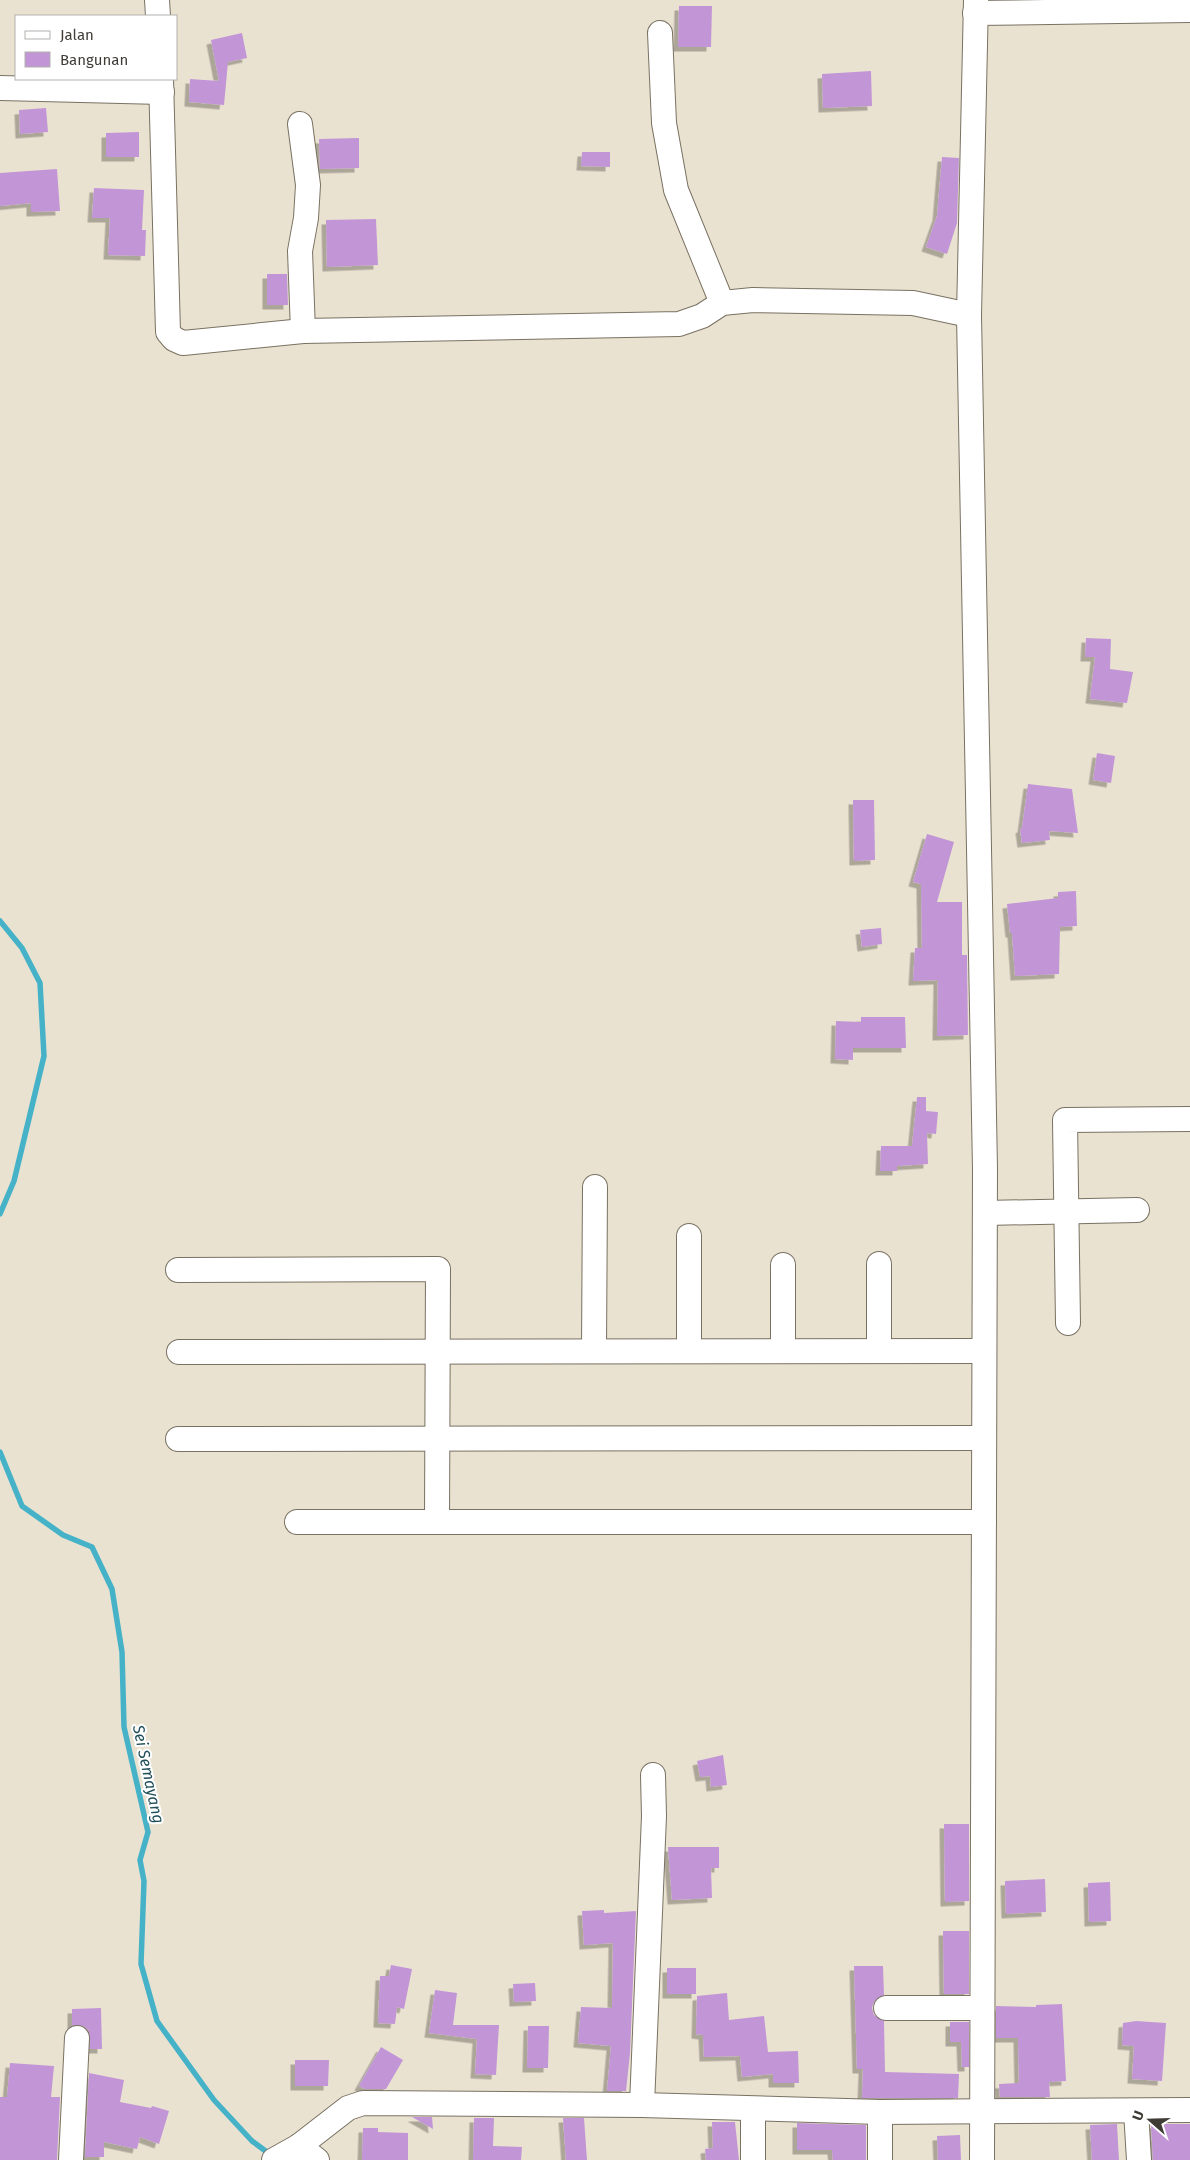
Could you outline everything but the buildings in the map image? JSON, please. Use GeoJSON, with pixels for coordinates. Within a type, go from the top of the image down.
{"type":"FeatureCollection","features":[{"type":"Feature","properties":{"kind":"street"},"geometry":{"type":"LineString","coordinates":[[157,0],[158,15]]}},
{"type":"Feature","properties":{"kind":"street"},"geometry":{"type":"LineString","coordinates":[[982,2160],[985,1213],[969,308],[976,7],[1190,10]]}},
{"type":"Feature","properties":{"kind":"street"},"geometry":{"type":"LineString","coordinates":[[660,33],[664,123],[676,190],[722,303]]}},
{"type":"Feature","properties":{"kind":"street"},"geometry":{"type":"LineString","coordinates":[[0,88],[162,85],[168,332],[174,339],[183,343],[303,331],[679,324],[702,316],[722,303],[752,300],[913,303],[969,308]]}},
{"type":"Feature","properties":{"kind":"street"},"geometry":{"type":"LineString","coordinates":[[300,124],[308,185],[306,218],[300,251],[303,331]]}},
{"type":"Feature","properties":{"kind":"street"},"geometry":{"type":"LineString","coordinates":[[1068,1323],[1065,1120],[1190,1120]]}},
{"type":"Feature","properties":{"kind":"street"},"geometry":{"type":"LineString","coordinates":[[594,1187],[594,1351]]}},
{"type":"Feature","properties":{"kind":"street"},"geometry":{"type":"LineString","coordinates":[[985,1213],[1137,1210]]}},
{"type":"Feature","properties":{"kind":"street"},"geometry":{"type":"LineString","coordinates":[[689,1236],[689,1351]]}},
{"type":"Feature","properties":{"kind":"street"},"geometry":{"type":"LineString","coordinates":[[879,1264],[879,1351]]}},
{"type":"Feature","properties":{"kind":"street"},"geometry":{"type":"LineString","coordinates":[[783,1265],[783,1351]]}},
{"type":"Feature","properties":{"kind":"street"},"geometry":{"type":"LineString","coordinates":[[178,1270],[438,1269],[437,1522]]}},
{"type":"Feature","properties":{"kind":"street"},"geometry":{"type":"LineString","coordinates":[[180,1352],[984,1351]]}},
{"type":"Feature","properties":{"kind":"street"},"geometry":{"type":"LineString","coordinates":[[178,1439],[984,1438]]}},
{"type":"Feature","properties":{"kind":"street"},"geometry":{"type":"LineString","coordinates":[[297,1522],[984,1522]]}},
{"type":"Feature","properties":{"kind":"street"},"geometry":{"type":"LineString","coordinates":[[642,2105],[654,1816],[653,1775]]}},
{"type":"Feature","properties":{"kind":"street"},"geometry":{"type":"LineString","coordinates":[[886,2008],[982,2008]]}},
{"type":"Feature","properties":{"kind":"street"},"geometry":{"type":"LineString","coordinates":[[72,2160],[77,2038]]}},
{"type":"Feature","properties":{"kind":"street"},"geometry":{"type":"LineString","coordinates":[[286,2153],[348,2108],[363,2103],[642,2105],[753,2110],[880,2112],[1190,2110]]}},
{"type":"Feature","properties":{"kind":"street"},"geometry":{"type":"LineString","coordinates":[[753,2110],[753,2160]]}},
{"type":"Feature","properties":{"kind":"street"},"geometry":{"type":"LineString","coordinates":[[1136,2111],[1139,2160]]}},
{"type":"Feature","properties":{"kind":"street"},"geometry":{"type":"LineString","coordinates":[[880,2112],[880,2160]]}},
{"type":"Feature","properties":{"kind":"street"},"geometry":{"type":"LineString","coordinates":[[286,2153],[318,2160]]}},
{"type":"Feature","properties":{"kind":"waterway","name":"Sei Semayang"},"geometry":{"type":"LineString","coordinates":[[0,921],[22,948],[40,983],[44,1056],[14,1181],[0,1214]]}},
{"type":"Feature","properties":{"kind":"waterway","name":"Sei Semayang"},"geometry":{"type":"LineString","coordinates":[[0,1452],[22,1506],[63,1535],[92,1547],[112,1589],[122,1652],[124,1727],[148,1832],[140,1860],[144,1881],[141,1964],[157,2021],[214,2100],[252,2141],[271,2155]]}}]}
